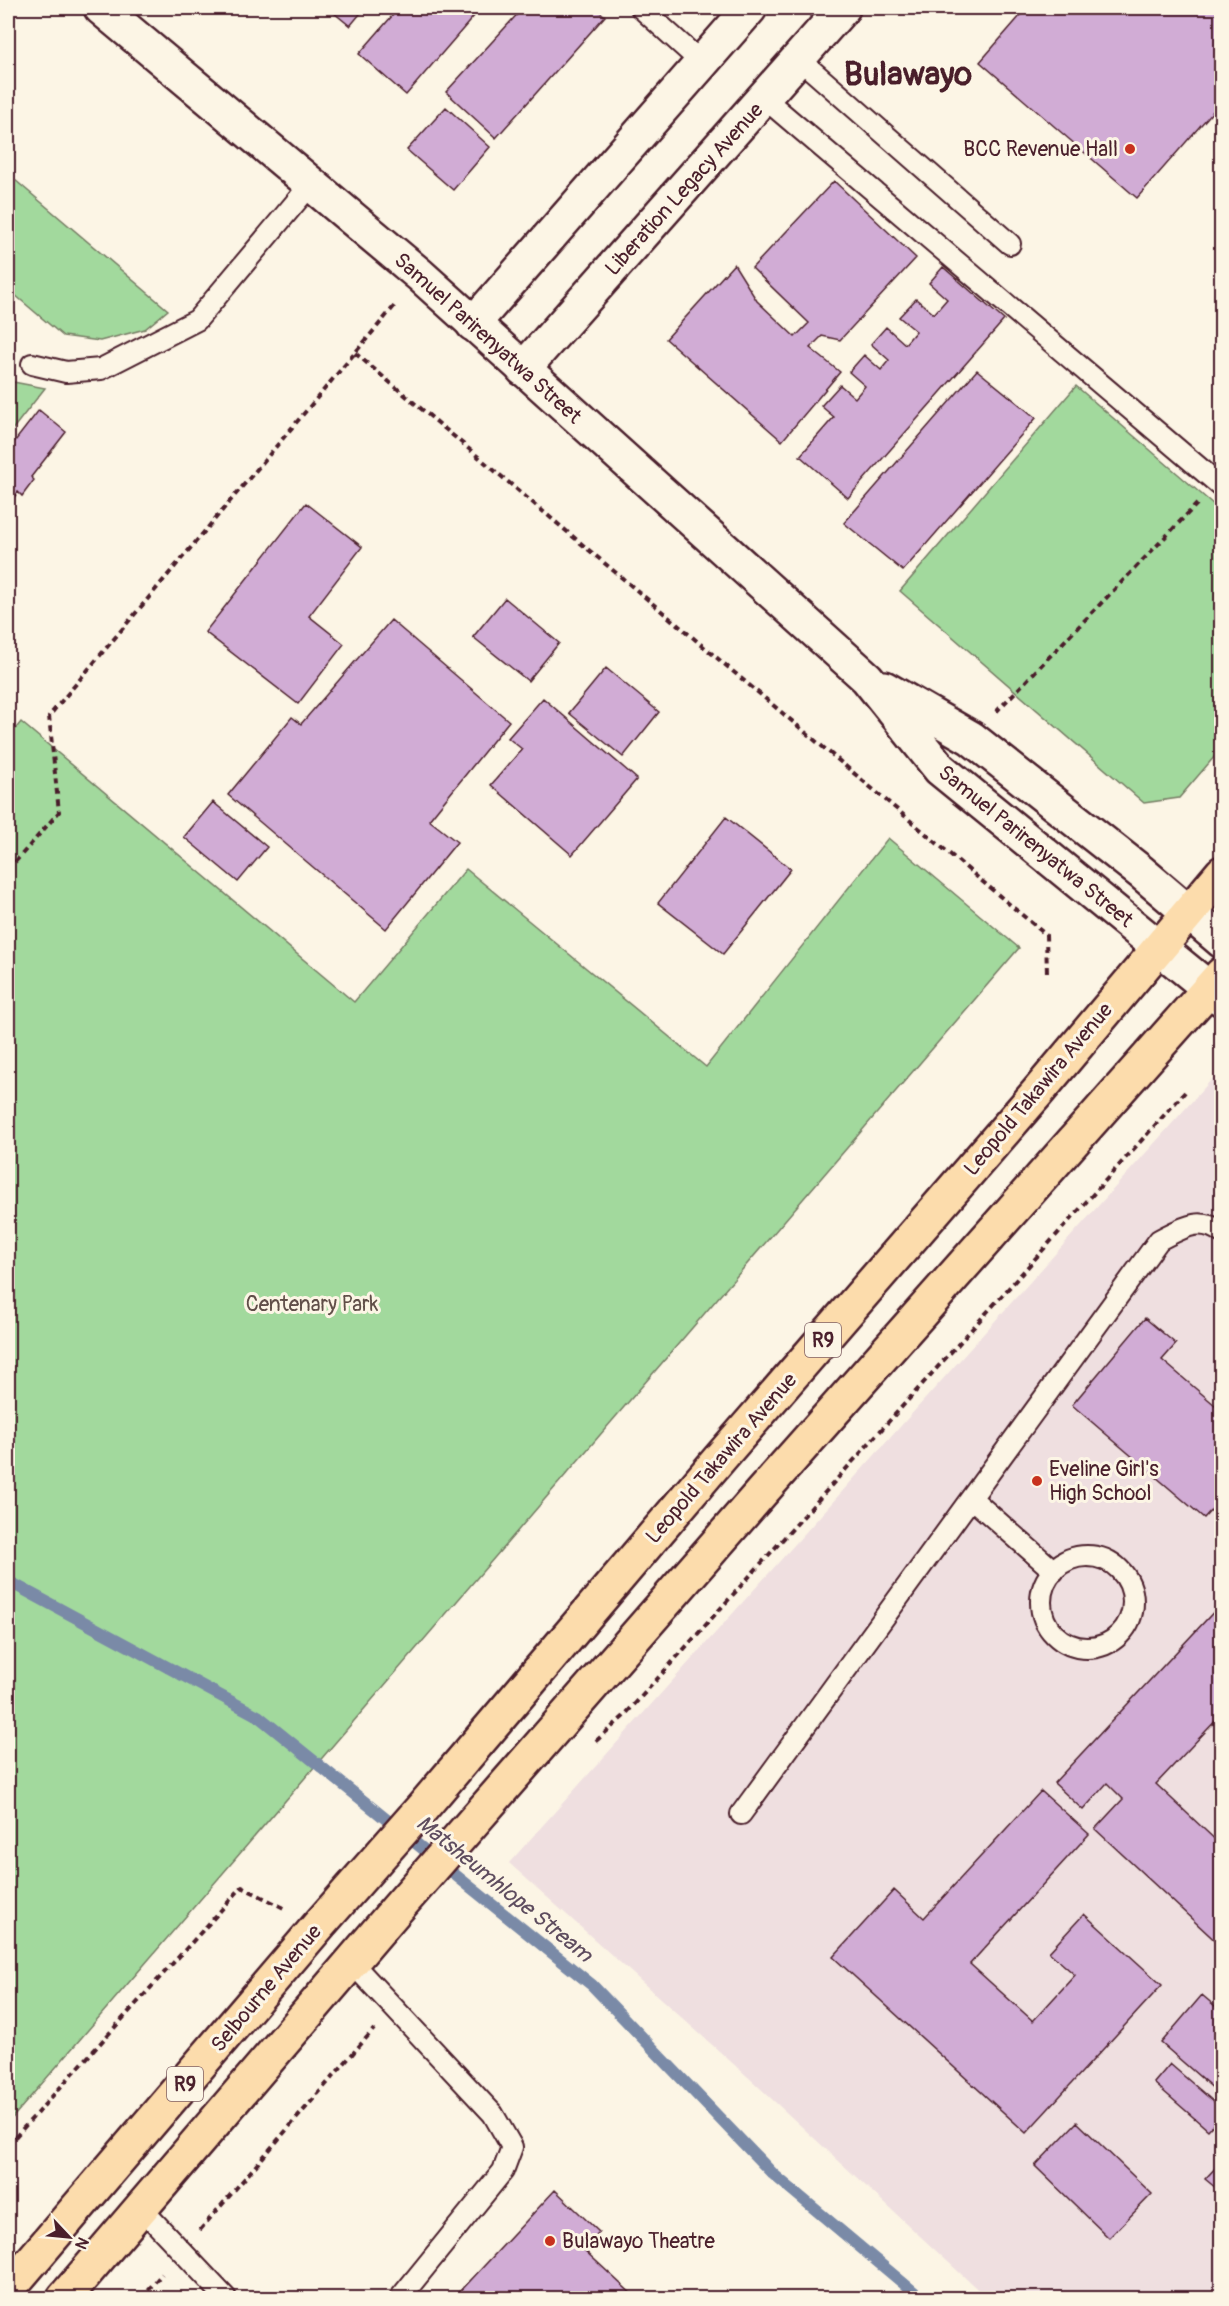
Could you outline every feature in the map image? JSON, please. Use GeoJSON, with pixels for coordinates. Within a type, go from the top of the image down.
{"type":"FeatureCollection","features":[{"type":"Feature","properties":{"kind":"highway","name":"Leopold Takawira Avenue"},"geometry":{"type":"LineString","coordinates":[[361,1878],[721,1456],[1037,1094],[1221,873]]}},
{"type":"Feature","properties":{"kind":"highway","name":"R9"},"geometry":{"type":"LineString","coordinates":[[64,2298],[396,1910],[752,1503],[1217,987]]}},
{"type":"Feature","properties":{"kind":"highway","name":"Selbourne Avenue"},"geometry":{"type":"LineString","coordinates":[[8,2289],[361,1878]]}},
{"type":"Feature","properties":{"kind":"street","name":"Samuel Parirenyatwa Street"},"geometry":{"type":"LineString","coordinates":[[101,8],[420,275],[867,678],[940,769],[1158,947],[1217,987]]}},
{"type":"Feature","properties":{"kind":"street"},"geometry":{"type":"LineString","coordinates":[[473,324],[750,8]]}},
{"type":"Feature","properties":{"kind":"street","name":"Liberation Legacy Avenue"},"geometry":{"type":"LineString","coordinates":[[523,369],[843,8]]}},
{"type":"Feature","properties":{"kind":"street","name":"Samuel Parirenyatwa Street"},"geometry":{"type":"LineString","coordinates":[[867,678],[971,738],[1141,872],[1221,941]]}},
{"type":"Feature","properties":{"kind":"lane"},"geometry":{"type":"LineString","coordinates":[[640,8],[702,63]]}},
{"type":"Feature","properties":{"kind":"lane"},"geometry":{"type":"LineString","coordinates":[[799,59],[1010,244]]}},
{"type":"Feature","properties":{"kind":"lane"},"geometry":{"type":"LineString","coordinates":[[765,98],[1219,485]]}},
{"type":"Feature","properties":{"kind":"lane"},"geometry":{"type":"LineString","coordinates":[[32,364],[66,372],[101,369],[197,320],[312,184]]}},
{"type":"Feature","properties":{"kind":"lane"},"geometry":{"type":"LineString","coordinates":[[741,1814],[1159,1240],[1181,1229],[1201,1223],[1221,1233]]}},
{"type":"Feature","properties":{"kind":"lane"},"geometry":{"type":"LineString","coordinates":[[971,1498],[1054,1570]]}},
{"type":"Feature","properties":{"kind":"lane"},"geometry":{"type":"LineString","coordinates":[[1079,1556],[1094,1556],[1108,1560],[1120,1569],[1129,1582],[1132,1611],[1127,1624],[1118,1636],[1106,1644],[1090,1648],[1075,1646],[1060,1639],[1049,1629],[1043,1614],[1041,1599],[1045,1584],[1054,1570],[1079,1556]]}},
{"type":"Feature","properties":{"kind":"lane"},"geometry":{"type":"LineString","coordinates":[[352,1963],[493,2114],[512,2147],[503,2171],[400,2298]]}},
{"type":"Feature","properties":{"kind":"lane"},"geometry":{"type":"LineString","coordinates":[[142,2209],[226,2298]]}},
{"type":"Feature","properties":{"kind":"path"},"geometry":{"type":"LineString","coordinates":[[8,870],[59,812],[49,716],[420,275]]}},
{"type":"Feature","properties":{"kind":"path"},"geometry":{"type":"LineString","coordinates":[[355,353],[1046,935],[1047,974]]}},
{"type":"Feature","properties":{"kind":"path"},"geometry":{"type":"LineString","coordinates":[[971,738],[1219,485]]}},
{"type":"Feature","properties":{"kind":"path"},"geometry":{"type":"LineString","coordinates":[[589,1747],[622,1717],[1185,1092]]}},
{"type":"Feature","properties":{"kind":"path"},"geometry":{"type":"LineString","coordinates":[[8,2145],[242,1887],[319,1925]]}},
{"type":"Feature","properties":{"kind":"path"},"geometry":{"type":"LineString","coordinates":[[141,2298],[393,2008]]}},
{"type":"Feature","properties":{"kind":"shaded area","name":"Eveline Girl's High School"},"geometry":{"type":"Polygon","coordinates":[[[1221,1069],[1221,2298],[987,2298],[748,2077],[509,1863],[1221,1069]]]}},
{"type":"Feature","properties":{"kind":"green space"},"geometry":{"type":"Polygon","coordinates":[[[8,174],[168,310],[145,329],[100,341],[63,336],[8,289],[8,174]]]}},
{"type":"Feature","properties":{"kind":"green space"},"geometry":{"type":"Polygon","coordinates":[[[8,381],[45,388],[8,435],[8,381]]]}},
{"type":"Feature","properties":{"kind":"green space"},"geometry":{"type":"Polygon","coordinates":[[[1076,386],[1221,511],[1221,749],[1179,798],[1144,803],[900,591],[1076,386]]]}},
{"type":"Feature","properties":{"kind":"green space","name":"Centenary Park"},"geometry":{"type":"Polygon","coordinates":[[[21,722],[354,1002],[466,869],[706,1067],[888,838],[1019,948],[8,2123],[8,738],[21,722]]]}},
{"type":"Feature","properties":{"kind":"building"},"geometry":{"type":"Polygon","coordinates":[[[328,8],[365,8],[350,26],[328,8]]]}},
{"type":"Feature","properties":{"kind":"building"},"geometry":{"type":"Polygon","coordinates":[[[399,8],[481,8],[406,95],[359,54],[399,8]]]}},
{"type":"Feature","properties":{"kind":"building"},"geometry":{"type":"Polygon","coordinates":[[[523,8],[595,8],[605,16],[496,138],[446,92],[523,8]]]}},
{"type":"Feature","properties":{"kind":"building","name":"BCC Revenue Hall"},"geometry":{"type":"Polygon","coordinates":[[[1027,8],[1222,8],[1222,101],[1137,198],[980,62],[1027,8]]]}},
{"type":"Feature","properties":{"kind":"building"},"geometry":{"type":"Polygon","coordinates":[[[446,107],[490,147],[453,190],[407,150],[446,107]]]}},
{"type":"Feature","properties":{"kind":"building"},"geometry":{"type":"Polygon","coordinates":[[[834,181],[916,258],[840,340],[822,336],[810,348],[840,372],[782,441],[666,339],[734,264],[757,301],[795,337],[809,323],[752,268],[834,181]]]}},
{"type":"Feature","properties":{"kind":"building"},"geometry":{"type":"Polygon","coordinates":[[[943,267],[1004,320],[848,498],[800,456],[834,417],[821,406],[840,385],[855,398],[865,386],[849,372],[864,355],[881,370],[889,360],[871,344],[886,327],[905,344],[916,331],[899,317],[916,299],[934,314],[947,299],[929,283],[943,267]]]}},
{"type":"Feature","properties":{"kind":"building"},"geometry":{"type":"Polygon","coordinates":[[[977,370],[1036,418],[903,571],[844,523],[977,370]]]}},
{"type":"Feature","properties":{"kind":"building"},"geometry":{"type":"Polygon","coordinates":[[[39,410],[66,432],[31,477],[34,480],[22,496],[18,492],[8,505],[8,450],[39,410]]]}},
{"type":"Feature","properties":{"kind":"building"},"geometry":{"type":"Polygon","coordinates":[[[306,503],[362,547],[309,616],[344,644],[298,704],[205,632],[306,503]]]}},
{"type":"Feature","properties":{"kind":"building"},"geometry":{"type":"Polygon","coordinates":[[[505,598],[559,643],[528,681],[473,637],[505,598]]]}},
{"type":"Feature","properties":{"kind":"building"},"geometry":{"type":"Polygon","coordinates":[[[391,620],[509,721],[429,820],[457,842],[386,929],[228,795],[292,717],[301,724],[391,620]]]}},
{"type":"Feature","properties":{"kind":"building"},"geometry":{"type":"Polygon","coordinates":[[[606,668],[659,712],[623,757],[569,713],[606,668]]]}},
{"type":"Feature","properties":{"kind":"building"},"geometry":{"type":"Polygon","coordinates":[[[543,698],[637,779],[572,855],[491,785],[522,749],[508,738],[543,698]]]}},
{"type":"Feature","properties":{"kind":"building"},"geometry":{"type":"Polygon","coordinates":[[[213,802],[267,847],[238,882],[184,837],[213,802]]]}},
{"type":"Feature","properties":{"kind":"building"},"geometry":{"type":"Polygon","coordinates":[[[726,817],[791,869],[723,954],[658,903],[726,817]]]}},
{"type":"Feature","properties":{"kind":"building"},"geometry":{"type":"Polygon","coordinates":[[[1145,1318],[1176,1344],[1162,1360],[1222,1411],[1222,1498],[1204,1518],[1072,1405],[1145,1318]]]}},
{"type":"Feature","properties":{"kind":"building"},"geometry":{"type":"Polygon","coordinates":[[[1222,1603],[1222,1714],[1156,1784],[1222,1846],[1222,1947],[1095,1829],[1123,1799],[1107,1783],[1083,1810],[1054,1783],[1222,1603]]]}},
{"type":"Feature","properties":{"kind":"building"},"geometry":{"type":"Polygon","coordinates":[[[1041,1791],[1089,1834],[970,1964],[1033,2021],[1075,1975],[1049,1952],[1084,1914],[1162,1985],[1026,2133],[833,1957],[894,1890],[924,1918],[1041,1791]]]}},
{"type":"Feature","properties":{"kind":"building"},"geometry":{"type":"Polygon","coordinates":[[[1202,1995],[1222,2012],[1222,2096],[1161,2043],[1202,1995]]]}},
{"type":"Feature","properties":{"kind":"building"},"geometry":{"type":"Polygon","coordinates":[[[1170,2064],[1222,2109],[1222,2115],[1208,2130],[1154,2083],[1170,2064]]]}},
{"type":"Feature","properties":{"kind":"building"},"geometry":{"type":"Polygon","coordinates":[[[1077,2122],[1152,2194],[1109,2238],[1035,2166],[1077,2122]]]}},
{"type":"Feature","properties":{"kind":"building"},"geometry":{"type":"Polygon","coordinates":[[[1222,2161],[1222,2193],[1205,2179],[1222,2161]]]}},
{"type":"Feature","properties":{"kind":"building","name":"Bulawayo Theatre"},"geometry":{"type":"Polygon","coordinates":[[[555,2190],[599,2232],[583,2249],[636,2298],[459,2298],[456,2296],[555,2190]]]}},
{"type":"Feature","properties":{"kind":"waterway","name":"Matsheumhlope Stream"},"geometry":{"type":"LineString","coordinates":[[8,1581],[258,1716],[592,1985],[773,2174],[921,2298]]}},
{"type":"Feature","properties":{"kind":"place","name":"BCC Revenue Hall"},"geometry":{"type":"Point","coordinates":[1130,149]}},
{"type":"Feature","properties":{"kind":"place","name":"Eveline Girl's High School"},"geometry":{"type":"Point","coordinates":[1037,1481]}},
{"type":"Feature","properties":{"kind":"place","name":"Bulawayo Theatre"},"geometry":{"type":"Point","coordinates":[550,2241]}},
{"type":"Feature","properties":{"kind":"district","name":"Bulawayo"},"geometry":{"type":"Point","coordinates":[908,73]}}]}
